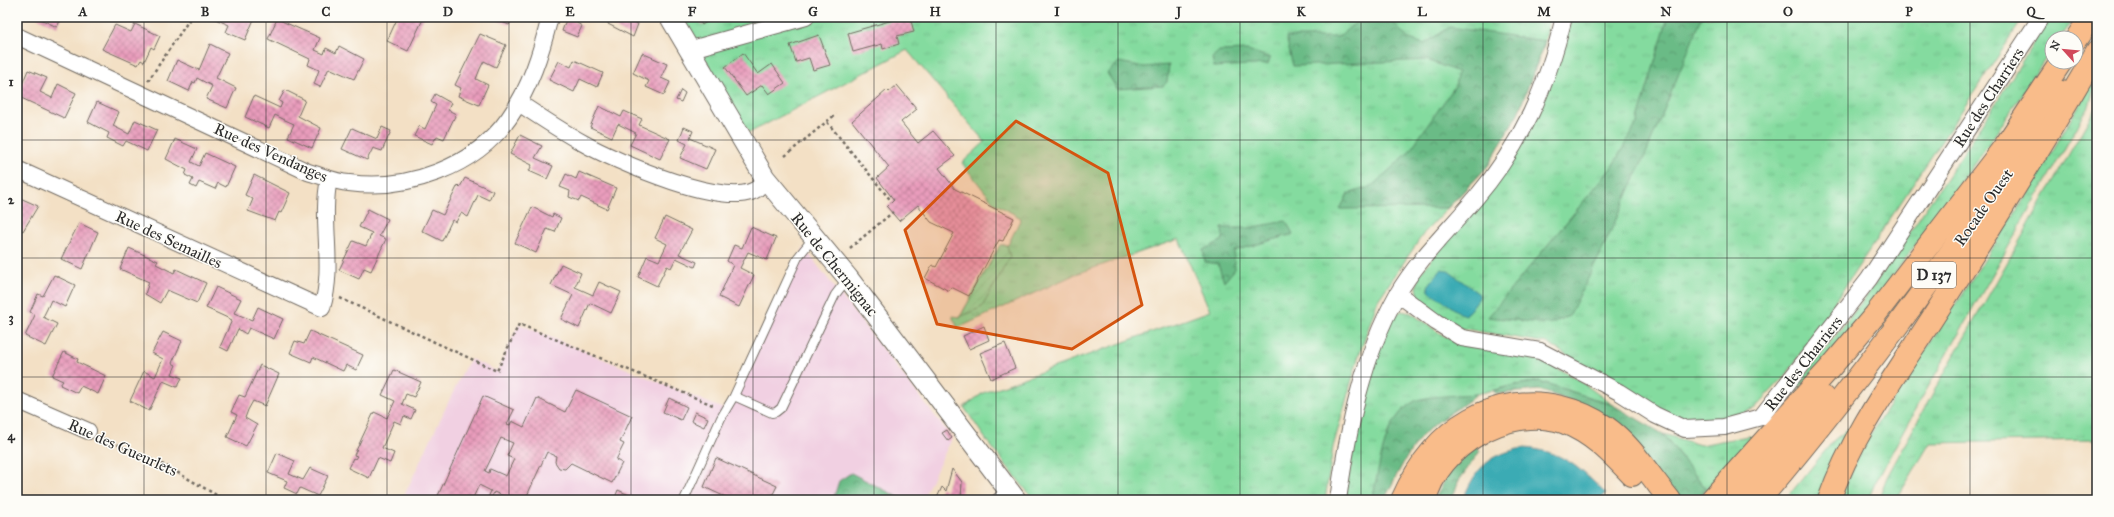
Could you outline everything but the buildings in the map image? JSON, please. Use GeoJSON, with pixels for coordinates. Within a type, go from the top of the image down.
{"type":"FeatureCollection","features":[{"type":"Feature","properties":{"kind":"main road"},"geometry":{"type":"LineString","coordinates":[[2082,30],[2091,17]]}},
{"type":"Feature","properties":{"kind":"main road","name":"Rocade Ouest"},"geometry":{"type":"LineString","coordinates":[[1759,500],[1866,368],[1927,285],[2097,41]]}},
{"type":"Feature","properties":{"kind":"main road"},"geometry":{"type":"LineString","coordinates":[[1829,500],[1838,475],[1863,427],[2031,164],[2097,51]]}},
{"type":"Feature","properties":{"kind":"main road","name":"Rocade Ouest"},"geometry":{"type":"LineString","coordinates":[[1721,498],[1875,315],[2008,142],[2056,70]]}},
{"type":"Feature","properties":{"kind":"main road"},"geometry":{"type":"LineString","coordinates":[[1402,500],[1420,467],[1432,450],[1449,434],[1481,415],[1509,406],[1538,402],[1565,407],[1583,414],[1606,428],[1622,440],[1670,500]]}},
{"type":"Feature","properties":{"kind":"main road"},"geometry":{"type":"LineString","coordinates":[[1425,500],[1436,476],[1453,453],[1472,438],[1494,426],[1518,420],[1541,418],[1561,422],[1594,438],[1608,449],[1636,479],[1651,500]]}},
{"type":"Feature","properties":{"kind":"street","name":"Rue des Vendanges"},"geometry":{"type":"LineString","coordinates":[[17,36],[308,172],[329,179],[350,183],[392,183],[419,179],[443,170],[467,156],[492,138],[508,120],[519,103],[536,67],[550,17]]}},
{"type":"Feature","properties":{"kind":"street","name":"Rue de Chermignac"},"geometry":{"type":"LineString","coordinates":[[670,17],[688,50],[765,178],[815,236],[926,379],[1006,496]]}},
{"type":"Feature","properties":{"kind":"street"},"geometry":{"type":"LineString","coordinates":[[688,50],[806,17]]}},
{"type":"Feature","properties":{"kind":"street"},"geometry":{"type":"LineString","coordinates":[[1338,500],[1351,422],[1362,379],[1379,332],[1398,294],[1413,270],[1439,238],[1475,199],[1514,148],[1543,89],[1564,17]]}},
{"type":"Feature","properties":{"kind":"street","name":"Rue des Charriers"},"geometry":{"type":"LineString","coordinates":[[1398,294],[1436,322],[1462,338],[1540,351],[1619,392],[1655,415],[1685,429],[1724,427],[1761,417],[1869,279],[2041,17]]}},
{"type":"Feature","properties":{"kind":"street"},"geometry":{"type":"LineString","coordinates":[[519,103],[561,130],[603,154],[677,183],[701,189],[742,193],[760,187],[765,178]]}},
{"type":"Feature","properties":{"kind":"street","name":"Rue des Semailles"},"geometry":{"type":"LineString","coordinates":[[17,169],[322,308],[326,292]]}},
{"type":"Feature","properties":{"kind":"street"},"geometry":{"type":"LineString","coordinates":[[326,292],[328,282],[327,189],[329,179]]}},
{"type":"Feature","properties":{"kind":"street","name":"Rue des Gueurlets"},"geometry":{"type":"LineString","coordinates":[[17,400],[88,432]]}},
{"type":"Feature","properties":{"kind":"lane"},"geometry":{"type":"LineString","coordinates":[[684,500],[798,257],[815,236]]}},
{"type":"Feature","properties":{"kind":"lane"},"geometry":{"type":"LineString","coordinates":[[734,396],[772,413],[781,408],[835,295],[848,278]]}},
{"type":"Feature","properties":{"kind":"path"},"geometry":{"type":"LineString","coordinates":[[140,93],[191,17]]}},
{"type":"Feature","properties":{"kind":"path"},"geometry":{"type":"LineString","coordinates":[[785,156],[836,114]]}},
{"type":"Feature","properties":{"kind":"path"},"geometry":{"type":"LineString","coordinates":[[827,122],[892,202]]}},
{"type":"Feature","properties":{"kind":"path"},"geometry":{"type":"LineString","coordinates":[[850,248],[893,212]]}},
{"type":"Feature","properties":{"kind":"path"},"geometry":{"type":"LineString","coordinates":[[326,292],[497,371],[519,324],[726,410]]}},
{"type":"Feature","properties":{"kind":"path","name":"Rue des Gueurlets"},"geometry":{"type":"LineString","coordinates":[[88,432],[168,466],[225,500]]}},
{"type":"Feature","properties":{"kind":"highlighted area"},"geometry":{"type":"Polygon","coordinates":[[[1016,121],[1108,173],[1142,305],[1072,349],[937,324],[905,230],[1016,121]]]}},
{"type":"Feature","properties":{"kind":"shaded area"},"geometry":{"type":"Polygon","coordinates":[[[804,248],[952,438],[922,500],[402,500],[464,369],[471,359],[497,371],[519,324],[726,410],[804,248]]]}},
{"type":"Feature","properties":{"kind":"green space"},"geometry":{"type":"Polygon","coordinates":[[[680,17],[1550,17],[1544,46],[1518,113],[1488,166],[1424,233],[1378,300],[1358,358],[1333,447],[1325,500],[1034,500],[987,441],[964,407],[983,393],[1210,311],[1179,239],[1076,274],[958,328],[952,316],[960,317],[1000,245],[1008,245],[1021,218],[994,203],[962,163],[985,142],[907,50],[749,133],[680,17]]]}},
{"type":"Feature","properties":{"kind":"green space"},"geometry":{"type":"Polygon","coordinates":[[[1566,17],[2024,17],[1787,374],[1755,408],[1723,421],[1689,421],[1659,411],[1547,343],[1460,328],[1438,314],[1418,296],[1417,286],[1419,275],[1492,187],[1566,17]]]}},
{"type":"Feature","properties":{"kind":"green space"},"geometry":{"type":"Polygon","coordinates":[[[1668,17],[1702,17],[1648,149],[1599,257],[1569,316],[1549,324],[1488,317],[1612,167],[1637,123],[1668,17]]]}},
{"type":"Feature","properties":{"kind":"green space"},"geometry":{"type":"Polygon","coordinates":[[[2050,17],[2076,17],[2066,30],[2044,30],[2044,61],[1990,142],[1869,309],[1769,421],[1868,294],[1978,131],[2050,17]]]}},
{"type":"Feature","properties":{"kind":"green space"},"geometry":{"type":"Polygon","coordinates":[[[1360,19],[1392,21],[1407,38],[1424,44],[1450,27],[1545,41],[1518,113],[1488,166],[1447,208],[1340,209],[1348,194],[1372,186],[1408,153],[1455,86],[1458,72],[1427,60],[1293,66],[1286,37],[1338,37],[1360,19]]]}},
{"type":"Feature","properties":{"kind":"green space"},"geometry":{"type":"Polygon","coordinates":[[[1248,50],[1270,58],[1268,64],[1214,67],[1212,58],[1219,51],[1248,50]]]}},
{"type":"Feature","properties":{"kind":"green space"},"geometry":{"type":"Polygon","coordinates":[[[1119,62],[1144,67],[1169,65],[1167,82],[1163,86],[1117,89],[1107,73],[1119,62]]]}},
{"type":"Feature","properties":{"kind":"green space"},"geometry":{"type":"Polygon","coordinates":[[[2097,79],[2089,106],[1919,403],[1875,483],[1868,500],[1839,500],[1864,444],[2028,193],[2089,88],[2097,79]]]}},
{"type":"Feature","properties":{"kind":"green space"},"geometry":{"type":"Polygon","coordinates":[[[2097,105],[2097,440],[1930,443],[1896,500],[1878,500],[1887,477],[1933,393],[2097,105]]]}},
{"type":"Feature","properties":{"kind":"green space"},"geometry":{"type":"Polygon","coordinates":[[[1286,221],[1293,234],[1234,251],[1235,269],[1224,282],[1218,264],[1205,262],[1203,250],[1223,240],[1222,228],[1249,228],[1286,221]]]}},
{"type":"Feature","properties":{"kind":"green space"},"geometry":{"type":"Polygon","coordinates":[[[1000,245],[1007,245],[1010,257],[982,307],[960,317],[1000,245]]]}},
{"type":"Feature","properties":{"kind":"green space"},"geometry":{"type":"Polygon","coordinates":[[[1401,311],[1411,313],[1445,337],[1529,355],[1576,378],[1613,405],[1539,381],[1477,394],[1448,397],[1388,432],[1372,500],[1345,500],[1352,455],[1370,371],[1393,317],[1401,311]]]}},
{"type":"Feature","properties":{"kind":"green space"},"geometry":{"type":"Polygon","coordinates":[[[1539,381],[1613,405],[1663,434],[1707,490],[1695,500],[1679,500],[1589,407],[1539,390],[1497,394],[1493,391],[1510,386],[1539,381]]]}},
{"type":"Feature","properties":{"kind":"green space"},"geometry":{"type":"Polygon","coordinates":[[[1477,394],[1440,420],[1422,436],[1409,453],[1384,500],[1372,500],[1384,445],[1395,420],[1404,409],[1420,399],[1477,394]]]}},
{"type":"Feature","properties":{"kind":"green space"},"geometry":{"type":"Polygon","coordinates":[[[1851,427],[1821,500],[1785,500],[1834,440],[1851,427]]]}},
{"type":"Feature","properties":{"kind":"green space"},"geometry":{"type":"Polygon","coordinates":[[[1663,434],[1700,445],[1748,436],[1753,437],[1707,490],[1663,434]]]}},
{"type":"Feature","properties":{"kind":"green space"},"geometry":{"type":"Polygon","coordinates":[[[1476,445],[1480,451],[1458,482],[1452,500],[1435,500],[1449,468],[1476,445]]]}},
{"type":"Feature","properties":{"kind":"green space"},"geometry":{"type":"Polygon","coordinates":[[[851,473],[904,500],[833,500],[839,481],[851,473]]]}},
{"type":"Feature","properties":{"kind":"water"},"geometry":{"type":"Polygon","coordinates":[[[1441,269],[1447,270],[1479,294],[1479,298],[1466,315],[1460,313],[1429,291],[1428,286],[1441,269]]]}},
{"type":"Feature","properties":{"kind":"water"},"geometry":{"type":"Polygon","coordinates":[[[1523,448],[1537,449],[1560,457],[1588,476],[1606,494],[1599,500],[1463,500],[1473,479],[1485,464],[1501,454],[1523,448]]]}}]}
